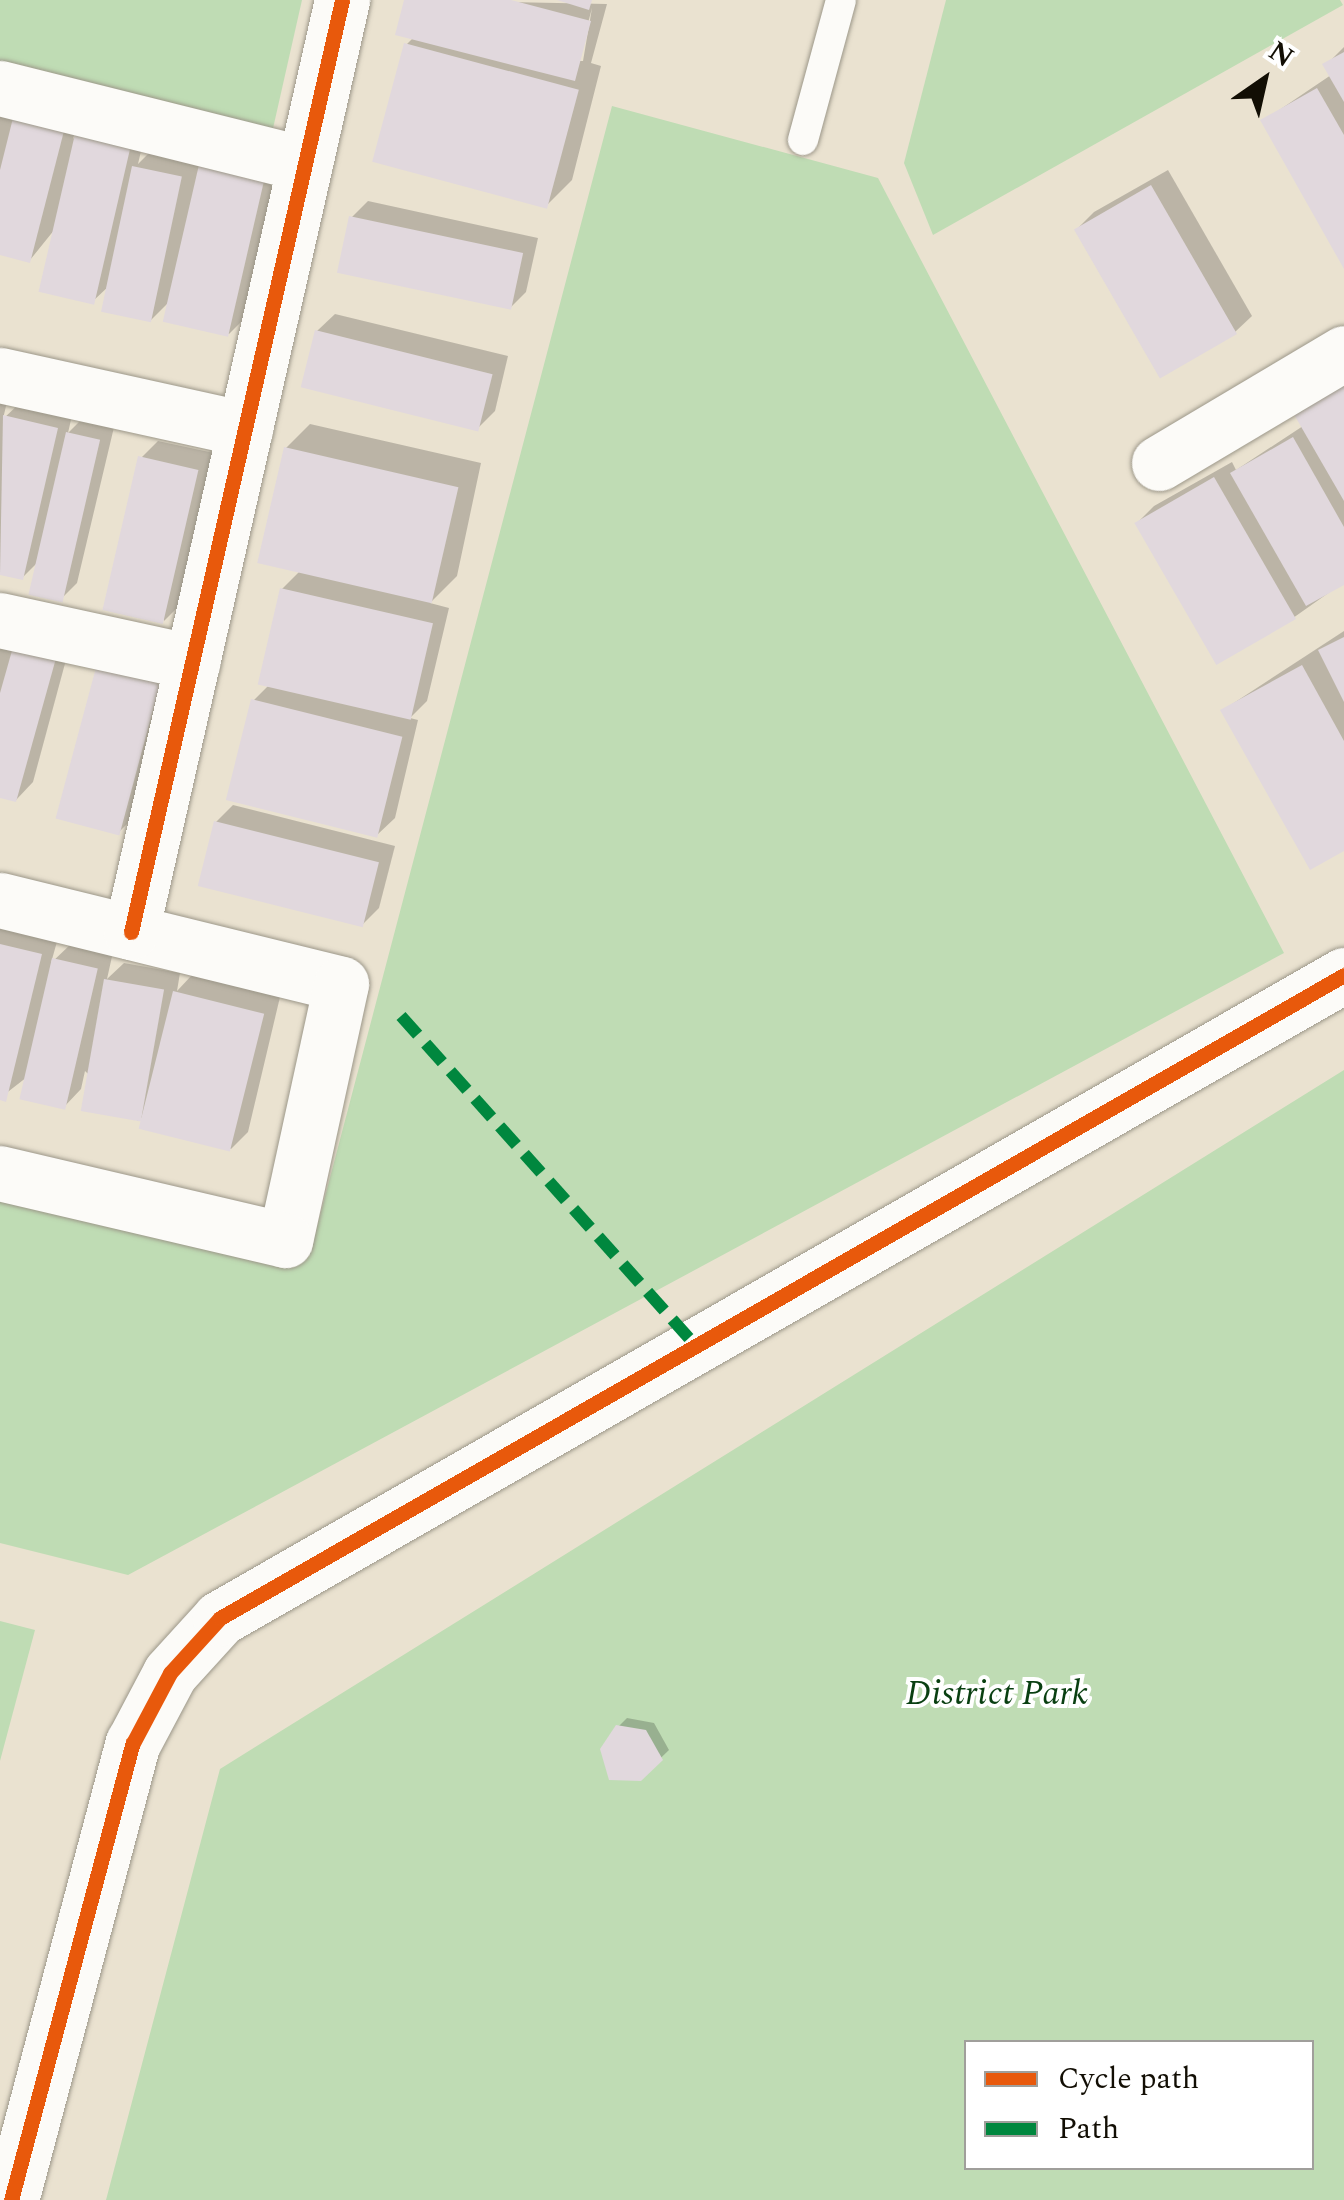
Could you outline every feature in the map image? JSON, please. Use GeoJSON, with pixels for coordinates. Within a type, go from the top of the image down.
{"type":"FeatureCollection","features":[{"type":"Feature","properties":{"kind":"street"},"geometry":{"type":"LineString","coordinates":[[131,932],[342,0]]}},
{"type":"Feature","properties":{"kind":"street"},"geometry":{"type":"LineString","coordinates":[[0,88],[305,164]]}},
{"type":"Feature","properties":{"kind":"street"},"geometry":{"type":"LineString","coordinates":[[1159,463],[1344,353]]}},
{"type":"Feature","properties":{"kind":"street"},"geometry":{"type":"LineString","coordinates":[[0,376],[245,429]]}},
{"type":"Feature","properties":{"kind":"street"},"geometry":{"type":"LineString","coordinates":[[0,620],[192,662]]}},
{"type":"Feature","properties":{"kind":"street"},"geometry":{"type":"LineString","coordinates":[[0,900],[342,984],[285,1240],[0,1173]]}},
{"type":"Feature","properties":{"kind":"street"},"geometry":{"type":"LineString","coordinates":[[10,2200],[13,2137],[133,1744],[170,1673],[220,1618],[1344,975]]}},
{"type":"Feature","properties":{"kind":"lane"},"geometry":{"type":"LineString","coordinates":[[802,140],[841,0]]}},
{"type":"Feature","properties":{"kind":"green space"},"geometry":{"type":"Polygon","coordinates":[[[0,0],[302,0],[267,155],[0,88],[0,0]]]}},
{"type":"Feature","properties":{"kind":"green space"},"geometry":{"type":"Polygon","coordinates":[[[946,0],[1340,0],[1343,5],[933,235],[904,163],[946,0]]]}},
{"type":"Feature","properties":{"kind":"green space"},"geometry":{"type":"Polygon","coordinates":[[[612,106],[878,178],[1284,953],[128,1575],[0,1543],[0,1173],[312,1246],[612,106]]]}},
{"type":"Feature","properties":{"kind":"green space","name":"District Park"},"geometry":{"type":"Polygon","coordinates":[[[1344,1070],[1344,2200],[106,2200],[220,1769],[1344,1070]]]}},
{"type":"Feature","properties":{"kind":"green space"},"geometry":{"type":"Polygon","coordinates":[[[0,1621],[35,1630],[0,1761],[0,1621]]]}},
{"type":"Feature","properties":{"kind":"building"},"geometry":{"type":"Polygon","coordinates":[[[404,0],[511,0],[591,21],[575,81],[395,35],[404,0]]]}},
{"type":"Feature","properties":{"kind":"building"},"geometry":{"type":"Polygon","coordinates":[[[557,0],[592,0],[589,10],[557,0]]]}},
{"type":"Feature","properties":{"kind":"building"},"geometry":{"type":"Polygon","coordinates":[[[404,43],[579,90],[547,209],[372,162],[404,43]]]}},
{"type":"Feature","properties":{"kind":"building"},"geometry":{"type":"Polygon","coordinates":[[[1344,52],[1344,102],[1322,64],[1344,52]]]}},
{"type":"Feature","properties":{"kind":"building"},"geometry":{"type":"Polygon","coordinates":[[[1317,88],[1344,135],[1344,269],[1260,120],[1317,88]]]}},
{"type":"Feature","properties":{"kind":"building"},"geometry":{"type":"Polygon","coordinates":[[[14,114],[65,127],[30,263],[0,255],[0,170],[14,114]]]}},
{"type":"Feature","properties":{"kind":"building"},"geometry":{"type":"Polygon","coordinates":[[[75,134],[131,147],[94,305],[39,292],[75,134]]]}},
{"type":"Feature","properties":{"kind":"building"},"geometry":{"type":"Polygon","coordinates":[[[201,156],[266,171],[228,337],[163,322],[201,156]]]}},
{"type":"Feature","properties":{"kind":"building"},"geometry":{"type":"Polygon","coordinates":[[[132,166],[182,177],[151,322],[101,312],[132,166]]]}},
{"type":"Feature","properties":{"kind":"building"},"geometry":{"type":"Polygon","coordinates":[[[1151,185],[1237,334],[1160,378],[1074,230],[1151,185]]]}},
{"type":"Feature","properties":{"kind":"building"},"geometry":{"type":"Polygon","coordinates":[[[349,216],[523,253],[511,310],[337,273],[349,216]]]}},
{"type":"Feature","properties":{"kind":"building"},"geometry":{"type":"Polygon","coordinates":[[[315,330],[493,374],[478,432],[301,387],[315,330]]]}},
{"type":"Feature","properties":{"kind":"building"},"geometry":{"type":"Polygon","coordinates":[[[1344,382],[1344,501],[1292,411],[1344,382]]]}},
{"type":"Feature","properties":{"kind":"building"},"geometry":{"type":"Polygon","coordinates":[[[3,415],[58,428],[23,580],[0,575],[3,415]]]}},
{"type":"Feature","properties":{"kind":"building"},"geometry":{"type":"Polygon","coordinates":[[[66,432],[100,440],[63,603],[28,595],[66,432]]]}},
{"type":"Feature","properties":{"kind":"building"},"geometry":{"type":"Polygon","coordinates":[[[1293,437],[1344,527],[1344,585],[1306,606],[1230,473],[1293,437]]]}},
{"type":"Feature","properties":{"kind":"building"},"geometry":{"type":"Polygon","coordinates":[[[284,447],[458,487],[432,603],[257,563],[284,447]]]}},
{"type":"Feature","properties":{"kind":"building"},"geometry":{"type":"Polygon","coordinates":[[[138,456],[198,470],[163,624],[102,610],[138,456]]]}},
{"type":"Feature","properties":{"kind":"building"},"geometry":{"type":"Polygon","coordinates":[[[1214,477],[1296,619],[1216,665],[1134,523],[1214,477]]]}},
{"type":"Feature","properties":{"kind":"building"},"geometry":{"type":"Polygon","coordinates":[[[280,588],[433,623],[411,720],[258,684],[280,588]]]}},
{"type":"Feature","properties":{"kind":"building"},"geometry":{"type":"Polygon","coordinates":[[[1344,637],[1344,702],[1318,650],[1344,637]]]}},
{"type":"Feature","properties":{"kind":"building"},"geometry":{"type":"Polygon","coordinates":[[[15,640],[58,651],[16,802],[0,798],[0,693],[15,640]]]}},
{"type":"Feature","properties":{"kind":"building"},"geometry":{"type":"Polygon","coordinates":[[[98,660],[162,677],[119,835],[56,818],[98,660]]]}},
{"type":"Feature","properties":{"kind":"building"},"geometry":{"type":"Polygon","coordinates":[[[1302,665],[1344,741],[1344,851],[1310,870],[1220,710],[1302,665]]]}},
{"type":"Feature","properties":{"kind":"building"},"geometry":{"type":"Polygon","coordinates":[[[251,699],[402,737],[377,838],[226,800],[251,699]]]}},
{"type":"Feature","properties":{"kind":"building"},"geometry":{"type":"Polygon","coordinates":[[[214,821],[379,862],[363,927],[198,886],[214,821]]]}},
{"type":"Feature","properties":{"kind":"building"},"geometry":{"type":"Polygon","coordinates":[[[0,944],[42,954],[6,1102],[0,1100],[0,944]]]}},
{"type":"Feature","properties":{"kind":"building"},"geometry":{"type":"Polygon","coordinates":[[[52,958],[98,969],[65,1110],[19,1099],[52,958]]]}},
{"type":"Feature","properties":{"kind":"building"},"geometry":{"type":"Polygon","coordinates":[[[104,979],[164,990],[141,1122],[81,1111],[104,979]]]}},
{"type":"Feature","properties":{"kind":"building"},"geometry":{"type":"Polygon","coordinates":[[[173,991],[264,1014],[230,1152],[139,1129],[173,991]]]}},
{"type":"Feature","properties":{"kind":"building"},"geometry":{"type":"Polygon","coordinates":[[[616,1725],[646,1730],[663,1760],[641,1781],[609,1780],[600,1749],[616,1725]]]}},
{"type":"Feature","properties":{"kind":"marked path"},"geometry":{"type":"LineString","coordinates":[[401,1016],[697,1347]]}},
{"type":"Feature","properties":{"kind":"cycle path"},"geometry":{"type":"LineString","coordinates":[[131,932],[342,0]]}},
{"type":"Feature","properties":{"kind":"cycle path"},"geometry":{"type":"LineString","coordinates":[[11,2200],[133,1743],[170,1673],[220,1618],[1344,975]]}}]}
